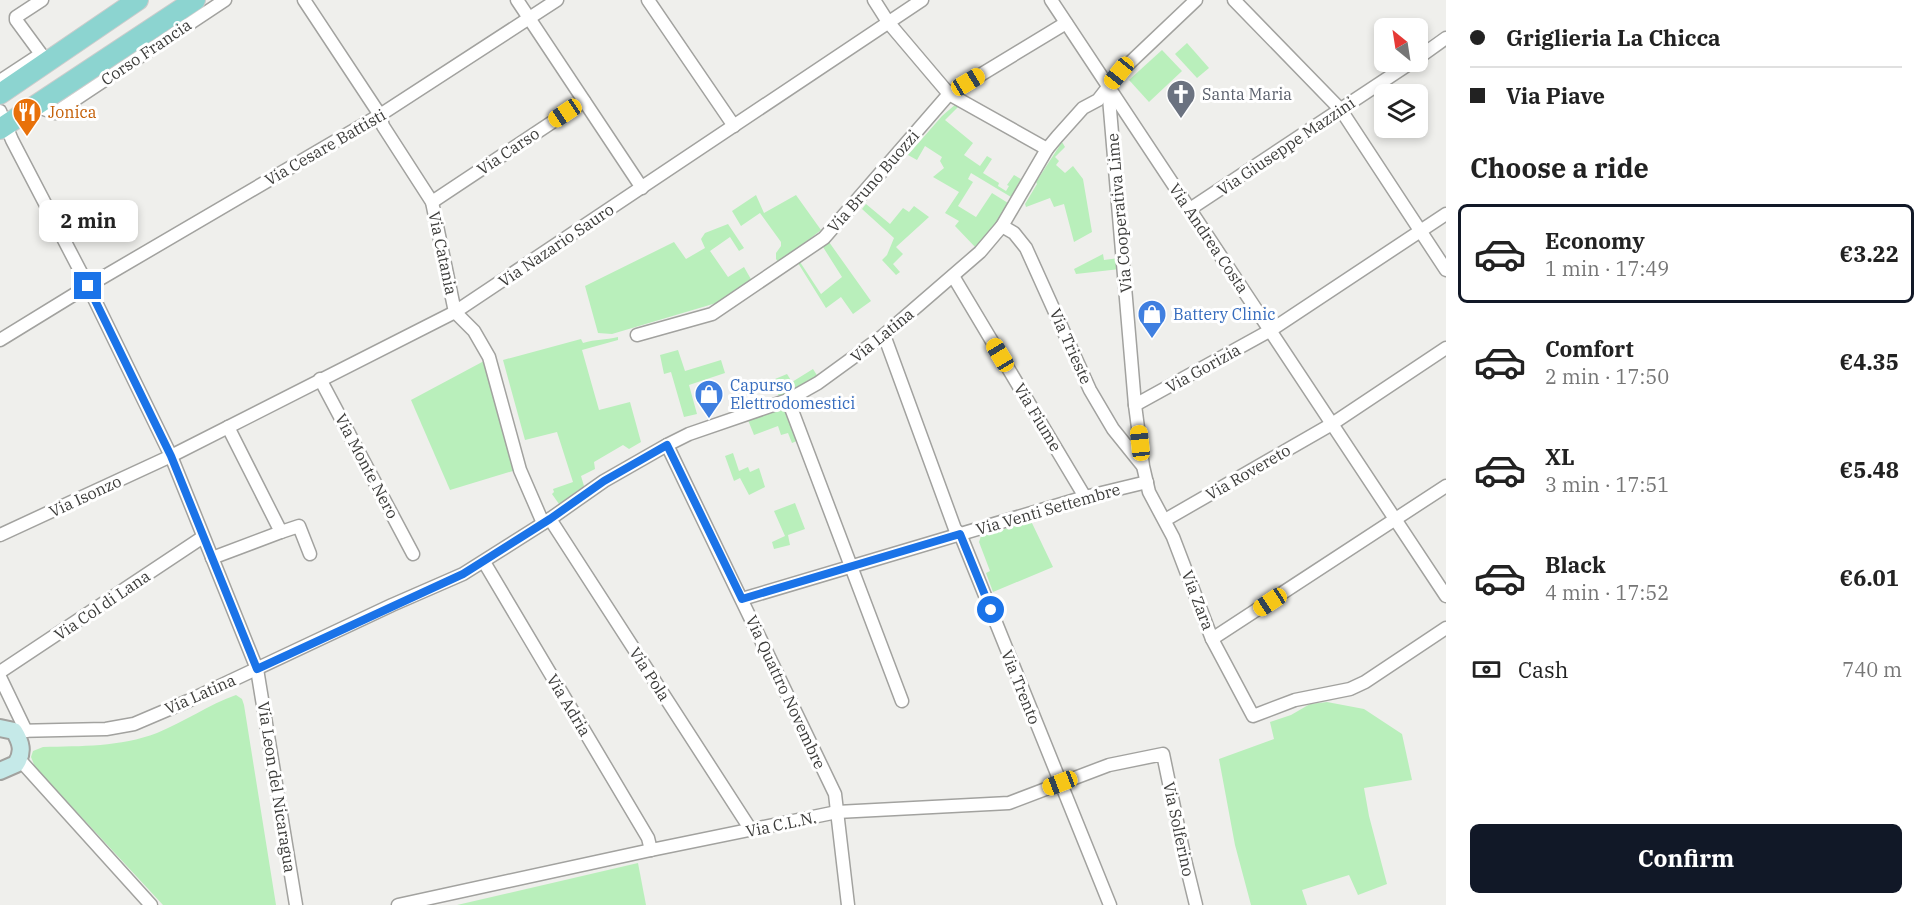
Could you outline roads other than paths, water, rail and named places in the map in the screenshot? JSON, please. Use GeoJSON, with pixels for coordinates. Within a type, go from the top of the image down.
{"type":"FeatureCollection","features":[{"type":"Feature","properties":{"kind":"main road"},"geometry":{"type":"LineString","coordinates":[[0,94],[43,58],[138,0]]}},
{"type":"Feature","properties":{"kind":"main road","name":"Corso Francia"},"geometry":{"type":"LineString","coordinates":[[2,122],[35,106],[195,0]]}},
{"type":"Feature","properties":{"kind":"street"},"geometry":{"type":"LineString","coordinates":[[0,81],[43,58],[16,20],[16,17],[42,0]]}},
{"type":"Feature","properties":{"kind":"street","name":"Corso Francia"},"geometry":{"type":"LineString","coordinates":[[35,106],[55,113],[225,0]]}},
{"type":"Feature","properties":{"kind":"street","name":"Via Catania"},"geometry":{"type":"LineString","coordinates":[[304,0],[380,115],[383,126],[432,202],[455,312],[474,331],[489,357],[520,470],[546,521]]}},
{"type":"Feature","properties":{"kind":"street"},"geometry":{"type":"LineString","coordinates":[[517,0],[642,188]]}},
{"type":"Feature","properties":{"kind":"street","name":"Via Cesare Battisti"},"geometry":{"type":"LineString","coordinates":[[0,340],[380,115],[557,0]]}},
{"type":"Feature","properties":{"kind":"street"},"geometry":{"type":"LineString","coordinates":[[648,0],[734,126]]}},
{"type":"Feature","properties":{"kind":"street"},"geometry":{"type":"LineString","coordinates":[[874,0],[888,22],[949,94],[1047,149]]}},
{"type":"Feature","properties":{"kind":"street","name":"Via Nazario Sauro"},"geometry":{"type":"LineString","coordinates":[[171,456],[455,312],[922,0]]}},
{"type":"Feature","properties":{"kind":"street","name":"Via Andrea Costa"},"geometry":{"type":"LineString","coordinates":[[1051,0],[1446,596]]}},
{"type":"Feature","properties":{"kind":"street","name":"Via Latina"},"geometry":{"type":"LineString","coordinates":[[13,730],[106,729],[134,724],[463,574],[604,481],[689,434],[788,400],[818,384],[884,334],[980,252],[1002,226],[1047,149],[1083,108],[1098,100],[1119,73],[1196,0]]}},
{"type":"Feature","properties":{"kind":"street"},"geometry":{"type":"LineString","coordinates":[[1234,0],[1341,110],[1446,270]]}},
{"type":"Feature","properties":{"kind":"street","name":"Via Bruno Buozzi"},"geometry":{"type":"LineString","coordinates":[[638,335],[712,314],[824,238],[949,94],[1066,22]]}},
{"type":"Feature","properties":{"kind":"street"},"geometry":{"type":"LineString","coordinates":[[1428,51],[1446,38]]}},
{"type":"Feature","properties":{"kind":"street","name":"Via Giuseppe Mazzini"},"geometry":{"type":"LineString","coordinates":[[1190,209],[1397,72]]}},
{"type":"Feature","properties":{"kind":"street","name":"Via Cooperativa Lime"},"geometry":{"type":"LineString","coordinates":[[1108,86],[1135,405],[1147,482]]}},
{"type":"Feature","properties":{"kind":"street","name":"Via Carso"},"geometry":{"type":"LineString","coordinates":[[432,202],[584,101]]}},
{"type":"Feature","properties":{"kind":"street","name":"Via Leon del Nicaragua"},"geometry":{"type":"LineString","coordinates":[[2,122],[88,286],[171,456],[257,669],[297,905]]}},
{"type":"Feature","properties":{"kind":"street","name":"Via Gorizia"},"geometry":{"type":"LineString","coordinates":[[1135,405],[1271,330],[1446,214]]}},
{"type":"Feature","properties":{"kind":"street","name":"Via Trieste"},"geometry":{"type":"LineString","coordinates":[[1002,226],[1014,233],[1026,248],[1090,390],[1113,429],[1143,466]]}},
{"type":"Feature","properties":{"kind":"street","name":"Via Fiume"},"geometry":{"type":"LineString","coordinates":[[953,276],[1085,497]]}},
{"type":"Feature","properties":{"kind":"street","name":"Via Trento"},"geometry":{"type":"LineString","coordinates":[[884,334],[955,529],[960,534],[1110,905]]}},
{"type":"Feature","properties":{"kind":"street","name":"Via Rovereto"},"geometry":{"type":"LineString","coordinates":[[1165,520],[1332,424],[1446,348]]}},
{"type":"Feature","properties":{"kind":"street","name":"Via Monte Nero"},"geometry":{"type":"LineString","coordinates":[[320,379],[413,554]]}},
{"type":"Feature","properties":{"kind":"street"},"geometry":{"type":"LineString","coordinates":[[788,400],[902,701]]}},
{"type":"Feature","properties":{"kind":"street"},"geometry":{"type":"LineString","coordinates":[[228,427],[282,532]]}},
{"type":"Feature","properties":{"kind":"street","name":"Via Quattro Novembre"},"geometry":{"type":"LineString","coordinates":[[667,445],[835,794],[837,812]]}},
{"type":"Feature","properties":{"kind":"street","name":"Via Isonzo"},"geometry":{"type":"LineString","coordinates":[[0,535],[171,456]]}},
{"type":"Feature","properties":{"kind":"street","name":"Via Venti Settembre"},"geometry":{"type":"LineString","coordinates":[[742,599],[1085,497],[1147,482]]}},
{"type":"Feature","properties":{"kind":"street","name":"Via Zara"},"geometry":{"type":"LineString","coordinates":[[1147,482],[1149,492],[1165,520],[1212,639],[1254,716],[1295,700],[1350,689],[1365,682],[1446,628]]}},
{"type":"Feature","properties":{"kind":"street"},"geometry":{"type":"LineString","coordinates":[[1212,639],[1446,486]]}},
{"type":"Feature","properties":{"kind":"street","name":"Via Pola"},"geometry":{"type":"LineString","coordinates":[[546,521],[751,830]]}},
{"type":"Feature","properties":{"kind":"street"},"geometry":{"type":"LineString","coordinates":[[212,558],[299,526],[310,554]]}},
{"type":"Feature","properties":{"kind":"street","name":"Via Col di Lana"},"geometry":{"type":"LineString","coordinates":[[0,672],[203,537]]}},
{"type":"Feature","properties":{"kind":"street","name":"Via Adria"},"geometry":{"type":"LineString","coordinates":[[484,562],[648,838],[651,850]]}},
{"type":"Feature","properties":{"kind":"street"},"geometry":{"type":"LineString","coordinates":[[0,677],[13,730],[20,741],[22,750],[16,764],[0,771]]}},
{"type":"Feature","properties":{"kind":"street","name":"Via C.L.N."},"geometry":{"type":"LineString","coordinates":[[398,905],[837,812],[1009,803],[1109,765],[1162,754]]}},
{"type":"Feature","properties":{"kind":"street","name":"Via Solferino"},"geometry":{"type":"LineString","coordinates":[[1162,754],[1196,905]]}},
{"type":"Feature","properties":{"kind":"street"},"geometry":{"type":"LineString","coordinates":[[19,759],[152,905]]}},
{"type":"Feature","properties":{"kind":"street"},"geometry":{"type":"LineString","coordinates":[[837,812],[848,905]]}},
{"type":"Feature","properties":{"kind":"place","name":"Santa Maria"},"geometry":{"type":"Point","coordinates":[1181,120]}},
{"type":"Feature","properties":{"kind":"place","name":"Jonica"},"geometry":{"type":"Point","coordinates":[27,138]}},
{"type":"Feature","properties":{"kind":"place","name":"Battery Clinic"},"geometry":{"type":"Point","coordinates":[1152,340]}},
{"type":"Feature","properties":{"kind":"place","name":"Capurso Elettrodomestici"},"geometry":{"type":"Point","coordinates":[709,420]}}]}
